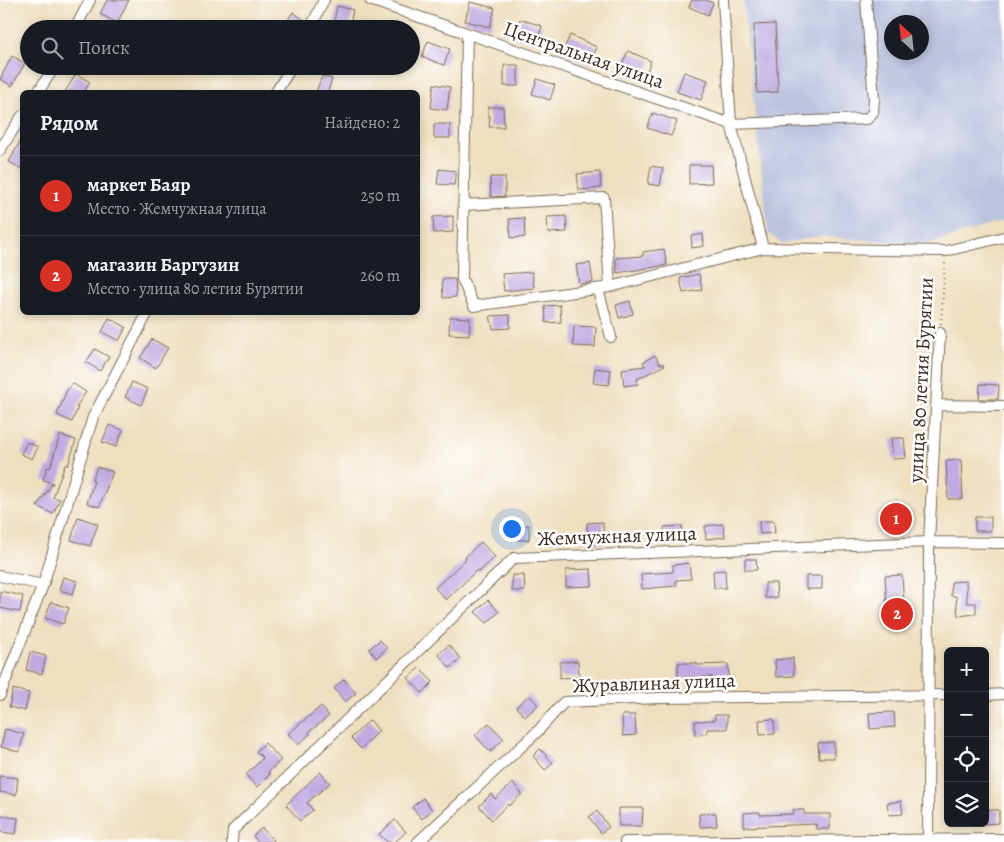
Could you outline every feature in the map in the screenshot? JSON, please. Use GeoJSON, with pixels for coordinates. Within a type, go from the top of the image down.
{"type":"FeatureCollection","features":[{"type":"Feature","properties":{"kind":"street"},"geometry":{"type":"LineString","coordinates":[[80,20],[90,0]]}},
{"type":"Feature","properties":{"kind":"street"},"geometry":{"type":"LineString","coordinates":[[314,20],[324,0]]}},
{"type":"Feature","properties":{"kind":"street","name":"Центральная улица"},"geometry":{"type":"LineString","coordinates":[[370,0],[731,124]]}},
{"type":"Feature","properties":{"kind":"street"},"geometry":{"type":"LineString","coordinates":[[723,0],[731,124],[763,248]]}},
{"type":"Feature","properties":{"kind":"street"},"geometry":{"type":"LineString","coordinates":[[731,124],[867,119],[873,112],[874,98],[866,0]]}},
{"type":"Feature","properties":{"kind":"street"},"geometry":{"type":"LineString","coordinates":[[466,34],[462,279],[474,306],[610,287],[763,248],[945,254],[1004,237]]}},
{"type":"Feature","properties":{"kind":"street"},"geometry":{"type":"LineString","coordinates":[[39,90],[49,75]]}},
{"type":"Feature","properties":{"kind":"street"},"geometry":{"type":"LineString","coordinates":[[277,90],[286,75]]}},
{"type":"Feature","properties":{"kind":"street"},"geometry":{"type":"LineString","coordinates":[[0,150],[20,119]]}},
{"type":"Feature","properties":{"kind":"street"},"geometry":{"type":"LineString","coordinates":[[463,205],[604,198],[610,287]]}},
{"type":"Feature","properties":{"kind":"street"},"geometry":{"type":"LineString","coordinates":[[598,289],[611,337]]}},
{"type":"Feature","properties":{"kind":"street"},"geometry":{"type":"LineString","coordinates":[[0,696],[44,585],[93,417],[146,315]]}},
{"type":"Feature","properties":{"kind":"street","name":"улица 80 летия Бурятии"},"geometry":{"type":"LineString","coordinates":[[928,841],[929,542],[940,333]]}},
{"type":"Feature","properties":{"kind":"street"},"geometry":{"type":"LineString","coordinates":[[936,405],[1004,406]]}},
{"type":"Feature","properties":{"kind":"street","name":"Жемчужная улица"},"geometry":{"type":"LineString","coordinates":[[232,842],[233,830],[514,558],[929,542],[1004,543]]}},
{"type":"Feature","properties":{"kind":"street"},"geometry":{"type":"LineString","coordinates":[[0,576],[44,585]]}},
{"type":"Feature","properties":{"kind":"street"},"geometry":{"type":"LineString","coordinates":[[989,695],[1004,694]]}},
{"type":"Feature","properties":{"kind":"street","name":"Журавлиная улица"},"geometry":{"type":"LineString","coordinates":[[418,842],[537,732],[564,702],[660,698],[944,695]]}},
{"type":"Feature","properties":{"kind":"street"},"geometry":{"type":"LineString","coordinates":[[625,842],[1004,839]]}},
{"type":"Feature","properties":{"kind":"path","name":"улица 80 летия Бурятии"},"geometry":{"type":"LineString","coordinates":[[940,333],[945,254]]}},
{"type":"Feature","properties":{"kind":"shaded area"},"geometry":{"type":"Polygon","coordinates":[[[743,0],[1004,0],[1004,221],[924,245],[819,236],[783,244],[768,233],[743,0]]]}},
{"type":"Feature","properties":{"kind":"building"},"geometry":{"type":"Polygon","coordinates":[[[107,0],[129,0],[119,20],[111,20],[100,14],[107,0]]]}},
{"type":"Feature","properties":{"kind":"building"},"geometry":{"type":"Polygon","coordinates":[[[692,0],[706,0],[713,3],[708,15],[689,7],[692,0]]]}},
{"type":"Feature","properties":{"kind":"building"},"geometry":{"type":"Polygon","coordinates":[[[470,2],[495,8],[490,27],[465,21],[470,2]]]}},
{"type":"Feature","properties":{"kind":"building"},"geometry":{"type":"Polygon","coordinates":[[[337,6],[353,10],[351,20],[334,20],[337,6]]]}},
{"type":"Feature","properties":{"kind":"building"},"geometry":{"type":"Polygon","coordinates":[[[293,12],[304,20],[288,20],[293,12]]]}},
{"type":"Feature","properties":{"kind":"building"},"geometry":{"type":"Polygon","coordinates":[[[520,19],[542,26],[537,42],[515,36],[520,19]]]}},
{"type":"Feature","properties":{"kind":"building"},"geometry":{"type":"Polygon","coordinates":[[[775,24],[778,92],[757,93],[754,25],[775,24]]]}},
{"type":"Feature","properties":{"kind":"building"},"geometry":{"type":"Polygon","coordinates":[[[570,35],[597,47],[590,65],[562,53],[570,35]]]}},
{"type":"Feature","properties":{"kind":"building"},"geometry":{"type":"Polygon","coordinates":[[[428,41],[450,49],[444,65],[422,57],[428,41]]]}},
{"type":"Feature","properties":{"kind":"building"},"geometry":{"type":"Polygon","coordinates":[[[628,51],[651,61],[643,81],[619,71],[628,51]]]}},
{"type":"Feature","properties":{"kind":"building"},"geometry":{"type":"Polygon","coordinates":[[[12,56],[20,60],[20,72],[12,86],[0,79],[12,56]]]}},
{"type":"Feature","properties":{"kind":"building"},"geometry":{"type":"Polygon","coordinates":[[[504,65],[518,65],[518,86],[504,86],[504,65]]]}},
{"type":"Feature","properties":{"kind":"building"},"geometry":{"type":"Polygon","coordinates":[[[684,72],[708,80],[701,100],[677,92],[684,72]]]}},
{"type":"Feature","properties":{"kind":"building"},"geometry":{"type":"Polygon","coordinates":[[[75,75],[90,82],[85,90],[66,90],[75,75]]]}},
{"type":"Feature","properties":{"kind":"building"},"geometry":{"type":"Polygon","coordinates":[[[322,76],[332,79],[329,90],[317,90],[322,76]]]}},
{"type":"Feature","properties":{"kind":"building"},"geometry":{"type":"Polygon","coordinates":[[[537,79],[555,85],[550,100],[532,94],[537,79]]]}},
{"type":"Feature","properties":{"kind":"building"},"geometry":{"type":"Polygon","coordinates":[[[434,84],[450,87],[447,110],[431,108],[434,84]]]}},
{"type":"Feature","properties":{"kind":"building"},"geometry":{"type":"Polygon","coordinates":[[[488,107],[503,107],[504,127],[489,127],[490,116],[488,116],[488,107]]]}},
{"type":"Feature","properties":{"kind":"building"},"geometry":{"type":"Polygon","coordinates":[[[653,113],[677,121],[671,136],[647,128],[653,113]]]}},
{"type":"Feature","properties":{"kind":"building"},"geometry":{"type":"Polygon","coordinates":[[[434,124],[450,124],[450,138],[434,138],[434,124]]]}},
{"type":"Feature","properties":{"kind":"building"},"geometry":{"type":"Polygon","coordinates":[[[20,142],[20,168],[9,162],[20,142]]]}},
{"type":"Feature","properties":{"kind":"building"},"geometry":{"type":"Polygon","coordinates":[[[689,165],[711,165],[712,183],[689,184],[689,165]]]}},
{"type":"Feature","properties":{"kind":"building"},"geometry":{"type":"Polygon","coordinates":[[[651,166],[663,168],[660,186],[648,184],[651,166]]]}},
{"type":"Feature","properties":{"kind":"building"},"geometry":{"type":"Polygon","coordinates":[[[439,169],[456,171],[454,185],[437,184],[439,169]]]}},
{"type":"Feature","properties":{"kind":"building"},"geometry":{"type":"Polygon","coordinates":[[[600,172],[601,188],[579,190],[577,174],[600,172]]]}},
{"type":"Feature","properties":{"kind":"building"},"geometry":{"type":"Polygon","coordinates":[[[490,177],[505,177],[505,196],[491,197],[490,177]]]}},
{"type":"Feature","properties":{"kind":"building"},"geometry":{"type":"Polygon","coordinates":[[[453,216],[453,232],[434,233],[433,217],[453,216]]]}},
{"type":"Feature","properties":{"kind":"building"},"geometry":{"type":"Polygon","coordinates":[[[566,216],[567,232],[548,233],[547,217],[566,216]]]}},
{"type":"Feature","properties":{"kind":"building"},"geometry":{"type":"Polygon","coordinates":[[[524,218],[525,237],[511,238],[509,219],[524,218]]]}},
{"type":"Feature","properties":{"kind":"building"},"geometry":{"type":"Polygon","coordinates":[[[703,234],[704,246],[692,248],[691,236],[703,234]]]}},
{"type":"Feature","properties":{"kind":"building"},"geometry":{"type":"Polygon","coordinates":[[[664,249],[667,265],[617,273],[616,258],[643,256],[643,252],[664,249]]]}},
{"type":"Feature","properties":{"kind":"building"},"geometry":{"type":"Polygon","coordinates":[[[590,263],[593,282],[579,284],[576,265],[590,263]]]}},
{"type":"Feature","properties":{"kind":"building"},"geometry":{"type":"Polygon","coordinates":[[[532,272],[534,288],[504,291],[502,274],[532,272]]]}},
{"type":"Feature","properties":{"kind":"building"},"geometry":{"type":"Polygon","coordinates":[[[699,274],[702,290],[683,293],[680,278],[699,274]]]}},
{"type":"Feature","properties":{"kind":"building"},"geometry":{"type":"Polygon","coordinates":[[[442,279],[455,279],[456,297],[443,298],[442,279]]]}},
{"type":"Feature","properties":{"kind":"building"},"geometry":{"type":"Polygon","coordinates":[[[630,301],[633,314],[619,318],[616,305],[630,301]]]}},
{"type":"Feature","properties":{"kind":"building"},"geometry":{"type":"Polygon","coordinates":[[[560,305],[561,322],[546,323],[545,306],[560,305]]]}},
{"type":"Feature","properties":{"kind":"building"},"geometry":{"type":"Polygon","coordinates":[[[510,315],[510,328],[493,329],[490,316],[510,315]]]}},
{"type":"Feature","properties":{"kind":"building"},"geometry":{"type":"Polygon","coordinates":[[[450,317],[470,318],[469,335],[449,334],[450,317]]]}},
{"type":"Feature","properties":{"kind":"building"},"geometry":{"type":"Polygon","coordinates":[[[109,318],[126,327],[119,341],[102,332],[109,318]]]}},
{"type":"Feature","properties":{"kind":"building"},"geometry":{"type":"Polygon","coordinates":[[[574,326],[596,327],[595,347],[573,346],[574,326]]]}},
{"type":"Feature","properties":{"kind":"building"},"geometry":{"type":"Polygon","coordinates":[[[152,339],[168,348],[156,368],[140,358],[152,339]]]}},
{"type":"Feature","properties":{"kind":"building"},"geometry":{"type":"Polygon","coordinates":[[[95,349],[109,357],[100,371],[86,362],[95,349]]]}},
{"type":"Feature","properties":{"kind":"building"},"geometry":{"type":"Polygon","coordinates":[[[655,355],[660,364],[665,365],[637,379],[638,384],[624,386],[622,369],[645,366],[643,362],[655,355]]]}},
{"type":"Feature","properties":{"kind":"building"},"geometry":{"type":"Polygon","coordinates":[[[595,368],[611,370],[609,385],[593,383],[595,368]]]}},
{"type":"Feature","properties":{"kind":"building"},"geometry":{"type":"Polygon","coordinates":[[[132,382],[148,389],[141,405],[125,397],[132,382]]]}},
{"type":"Feature","properties":{"kind":"building"},"geometry":{"type":"Polygon","coordinates":[[[72,383],[86,392],[76,407],[78,407],[72,422],[57,415],[66,392],[72,383]]]}},
{"type":"Feature","properties":{"kind":"building"},"geometry":{"type":"Polygon","coordinates":[[[980,384],[999,385],[998,399],[979,399],[980,384]]]}},
{"type":"Feature","properties":{"kind":"building"},"geometry":{"type":"Polygon","coordinates":[[[109,425],[123,430],[116,447],[102,442],[109,425]]]}},
{"type":"Feature","properties":{"kind":"building"},"geometry":{"type":"Polygon","coordinates":[[[60,435],[76,440],[68,465],[65,465],[53,497],[60,499],[53,514],[37,506],[53,483],[43,480],[47,467],[50,468],[60,435]]]}},
{"type":"Feature","properties":{"kind":"building"},"geometry":{"type":"Polygon","coordinates":[[[891,438],[904,438],[906,458],[893,459],[891,438]]]}},
{"type":"Feature","properties":{"kind":"building"},"geometry":{"type":"Polygon","coordinates":[[[27,442],[38,447],[32,459],[21,454],[27,442]]]}},
{"type":"Feature","properties":{"kind":"building"},"geometry":{"type":"Polygon","coordinates":[[[961,460],[963,499],[948,499],[946,461],[961,460]]]}},
{"type":"Feature","properties":{"kind":"building"},"geometry":{"type":"Polygon","coordinates":[[[97,467],[113,472],[99,507],[87,503],[97,467]]]}},
{"type":"Feature","properties":{"kind":"building"},"geometry":{"type":"Polygon","coordinates":[[[905,509],[906,527],[886,528],[886,510],[905,509]]]}},
{"type":"Feature","properties":{"kind":"building"},"geometry":{"type":"Polygon","coordinates":[[[78,517],[98,524],[90,546],[71,540],[78,517]]]}},
{"type":"Feature","properties":{"kind":"building"},"geometry":{"type":"Polygon","coordinates":[[[975,517],[991,517],[991,531],[975,531],[975,517]]]}},
{"type":"Feature","properties":{"kind":"building"},"geometry":{"type":"Polygon","coordinates":[[[759,521],[774,521],[775,533],[760,534],[759,521]]]}},
{"type":"Feature","properties":{"kind":"building"},"geometry":{"type":"Polygon","coordinates":[[[603,522],[604,543],[588,544],[587,523],[603,522]]]}},
{"type":"Feature","properties":{"kind":"building"},"geometry":{"type":"Polygon","coordinates":[[[723,524],[725,537],[706,539],[705,526],[723,524]]]}},
{"type":"Feature","properties":{"kind":"building"},"geometry":{"type":"Polygon","coordinates":[[[517,525],[529,525],[529,540],[518,540],[517,525]]]}},
{"type":"Feature","properties":{"kind":"building"},"geometry":{"type":"Polygon","coordinates":[[[682,526],[683,540],[665,541],[664,527],[682,526]]]}},
{"type":"Feature","properties":{"kind":"building"},"geometry":{"type":"Polygon","coordinates":[[[481,542],[495,557],[479,572],[477,570],[446,600],[435,588],[481,542]]]}},
{"type":"Feature","properties":{"kind":"building"},"geometry":{"type":"Polygon","coordinates":[[[745,559],[756,559],[757,570],[745,570],[745,559]]]}},
{"type":"Feature","properties":{"kind":"building"},"geometry":{"type":"Polygon","coordinates":[[[689,563],[691,579],[676,580],[676,586],[642,589],[641,574],[673,572],[673,565],[689,563]]]}},
{"type":"Feature","properties":{"kind":"building"},"geometry":{"type":"Polygon","coordinates":[[[591,569],[592,586],[566,587],[566,570],[591,569]]]}},
{"type":"Feature","properties":{"kind":"building"},"geometry":{"type":"Polygon","coordinates":[[[725,570],[726,588],[714,588],[713,571],[725,570]]]}},
{"type":"Feature","properties":{"kind":"building"},"geometry":{"type":"Polygon","coordinates":[[[512,575],[524,575],[525,591],[512,591],[512,575]]]}},
{"type":"Feature","properties":{"kind":"building"},"geometry":{"type":"Polygon","coordinates":[[[902,575],[907,621],[888,622],[885,576],[902,575]]]}},
{"type":"Feature","properties":{"kind":"building"},"geometry":{"type":"Polygon","coordinates":[[[806,576],[822,576],[822,589],[806,589],[806,576]]]}},
{"type":"Feature","properties":{"kind":"building"},"geometry":{"type":"Polygon","coordinates":[[[63,577],[77,581],[73,594],[59,590],[63,577]]]}},
{"type":"Feature","properties":{"kind":"building"},"geometry":{"type":"Polygon","coordinates":[[[966,581],[967,603],[976,603],[976,614],[958,616],[956,596],[951,596],[951,582],[966,581]]]}},
{"type":"Feature","properties":{"kind":"building"},"geometry":{"type":"Polygon","coordinates":[[[765,583],[776,583],[777,598],[765,598],[765,583]]]}},
{"type":"Feature","properties":{"kind":"building"},"geometry":{"type":"Polygon","coordinates":[[[0,591],[23,596],[20,612],[0,608],[0,591]]]}},
{"type":"Feature","properties":{"kind":"building"},"geometry":{"type":"Polygon","coordinates":[[[488,600],[499,612],[487,623],[475,612],[488,600]]]}},
{"type":"Feature","properties":{"kind":"building"},"geometry":{"type":"Polygon","coordinates":[[[51,602],[69,608],[63,624],[45,618],[51,602]]]}},
{"type":"Feature","properties":{"kind":"building"},"geometry":{"type":"Polygon","coordinates":[[[380,640],[387,648],[376,658],[369,649],[380,640]]]}},
{"type":"Feature","properties":{"kind":"building"},"geometry":{"type":"Polygon","coordinates":[[[449,645],[461,659],[450,668],[438,654],[449,645]]]}},
{"type":"Feature","properties":{"kind":"building"},"geometry":{"type":"Polygon","coordinates":[[[30,652],[46,656],[42,674],[26,670],[30,652]]]}},
{"type":"Feature","properties":{"kind":"building"},"geometry":{"type":"Polygon","coordinates":[[[793,658],[794,676],[776,677],[775,660],[793,658]]]}},
{"type":"Feature","properties":{"kind":"building"},"geometry":{"type":"Polygon","coordinates":[[[578,661],[579,677],[560,678],[560,662],[578,661]]]}},
{"type":"Feature","properties":{"kind":"building"},"geometry":{"type":"Polygon","coordinates":[[[678,663],[697,663],[697,665],[728,664],[729,680],[712,680],[712,677],[678,678],[678,663]]]}},
{"type":"Feature","properties":{"kind":"building"},"geometry":{"type":"Polygon","coordinates":[[[419,668],[433,682],[422,693],[408,678],[419,668]]]}},
{"type":"Feature","properties":{"kind":"building"},"geometry":{"type":"Polygon","coordinates":[[[344,679],[356,693],[345,702],[334,688],[344,679]]]}},
{"type":"Feature","properties":{"kind":"building"},"geometry":{"type":"Polygon","coordinates":[[[13,689],[29,693],[25,711],[9,707],[13,689]]]}},
{"type":"Feature","properties":{"kind":"building"},"geometry":{"type":"Polygon","coordinates":[[[529,695],[538,705],[525,717],[516,707],[529,695]]]}},
{"type":"Feature","properties":{"kind":"building"},"geometry":{"type":"Polygon","coordinates":[[[321,706],[329,716],[309,732],[310,734],[298,745],[288,734],[321,706]]]}},
{"type":"Feature","properties":{"kind":"building"},"geometry":{"type":"Polygon","coordinates":[[[894,712],[895,727],[870,729],[869,713],[894,712]]]}},
{"type":"Feature","properties":{"kind":"building"},"geometry":{"type":"Polygon","coordinates":[[[622,715],[635,715],[636,735],[623,736],[622,715]]]}},
{"type":"Feature","properties":{"kind":"building"},"geometry":{"type":"Polygon","coordinates":[[[715,715],[727,715],[727,729],[707,729],[707,734],[695,735],[695,721],[715,720],[715,715]]]}},
{"type":"Feature","properties":{"kind":"building"},"geometry":{"type":"Polygon","coordinates":[[[774,719],[775,734],[760,735],[759,720],[774,719]]]}},
{"type":"Feature","properties":{"kind":"building"},"geometry":{"type":"Polygon","coordinates":[[[370,720],[379,731],[361,749],[351,738],[370,720]]]}},
{"type":"Feature","properties":{"kind":"building"},"geometry":{"type":"Polygon","coordinates":[[[489,723],[504,739],[490,752],[475,735],[489,723]]]}},
{"type":"Feature","properties":{"kind":"building"},"geometry":{"type":"Polygon","coordinates":[[[5,729],[24,734],[19,752],[1,747],[5,729]]]}},
{"type":"Feature","properties":{"kind":"building"},"geometry":{"type":"Polygon","coordinates":[[[834,742],[834,758],[819,758],[818,743],[834,742]]]}},
{"type":"Feature","properties":{"kind":"building"},"geometry":{"type":"Polygon","coordinates":[[[265,743],[281,760],[268,772],[270,774],[257,787],[246,775],[263,758],[256,751],[265,743]]]}},
{"type":"Feature","properties":{"kind":"building"},"geometry":{"type":"Polygon","coordinates":[[[540,749],[553,763],[545,770],[533,756],[540,749]]]}},
{"type":"Feature","properties":{"kind":"building"},"geometry":{"type":"Polygon","coordinates":[[[320,772],[330,783],[307,803],[313,810],[300,821],[286,805],[320,772]]]}},
{"type":"Feature","properties":{"kind":"building"},"geometry":{"type":"Polygon","coordinates":[[[0,776],[18,778],[16,795],[0,792],[0,776]]]}},
{"type":"Feature","properties":{"kind":"building"},"geometry":{"type":"Polygon","coordinates":[[[513,783],[522,794],[509,806],[508,804],[492,820],[479,806],[491,794],[495,799],[513,783]]]}},
{"type":"Feature","properties":{"kind":"building"},"geometry":{"type":"Polygon","coordinates":[[[423,798],[432,810],[422,819],[412,807],[423,798]]]}},
{"type":"Feature","properties":{"kind":"building"},"geometry":{"type":"Polygon","coordinates":[[[901,801],[903,814],[889,815],[887,803],[901,801]]]}},
{"type":"Feature","properties":{"kind":"building"},"geometry":{"type":"Polygon","coordinates":[[[619,808],[643,808],[642,826],[619,826],[619,808]]]}},
{"type":"Feature","properties":{"kind":"building"},"geometry":{"type":"Polygon","coordinates":[[[793,810],[804,810],[804,814],[830,814],[830,829],[816,829],[816,824],[744,827],[744,813],[760,812],[760,815],[793,814],[793,810]]]}},
{"type":"Feature","properties":{"kind":"building"},"geometry":{"type":"Polygon","coordinates":[[[989,810],[999,810],[999,823],[989,824],[989,810]]]}},
{"type":"Feature","properties":{"kind":"building"},"geometry":{"type":"Polygon","coordinates":[[[597,811],[609,827],[601,833],[589,817],[597,811]]]}},
{"type":"Feature","properties":{"kind":"building"},"geometry":{"type":"Polygon","coordinates":[[[716,813],[717,826],[700,827],[699,814],[716,813]]]}},
{"type":"Feature","properties":{"kind":"building"},"geometry":{"type":"Polygon","coordinates":[[[0,816],[18,818],[16,834],[0,832],[0,816]]]}},
{"type":"Feature","properties":{"kind":"building"},"geometry":{"type":"Polygon","coordinates":[[[395,820],[406,832],[395,842],[387,842],[379,834],[395,820]]]}},
{"type":"Feature","properties":{"kind":"building"},"geometry":{"type":"Polygon","coordinates":[[[262,828],[275,842],[258,842],[253,836],[262,828]]]}},
{"type":"Feature","properties":{"kind":"place","name":"маркет Баяр"},"geometry":{"type":"Point","coordinates":[896,519]}},
{"type":"Feature","properties":{"kind":"place","name":"магазин Баргузин"},"geometry":{"type":"Point","coordinates":[897,614]}}]}
